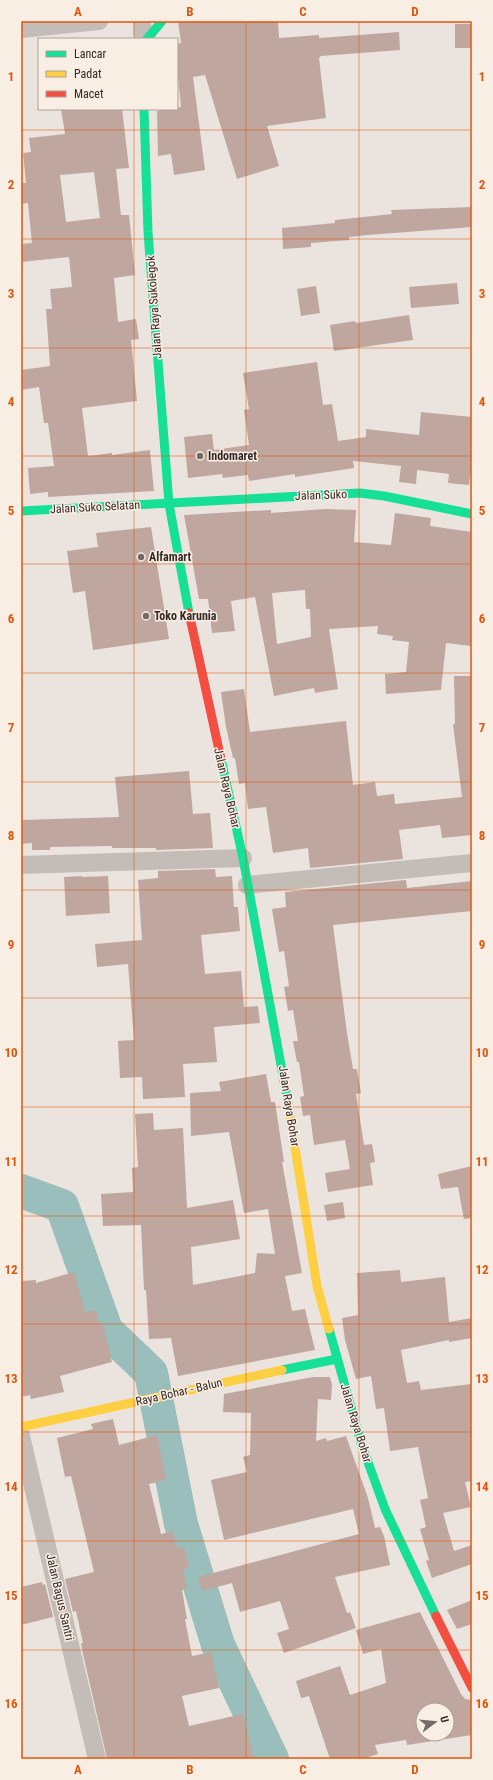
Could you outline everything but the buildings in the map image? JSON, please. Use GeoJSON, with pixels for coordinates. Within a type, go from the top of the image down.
{"type":"FeatureCollection","features":[{"type":"Feature","properties":{"kind":"street"},"geometry":{"type":"LineString","coordinates":[[21,29],[98,21]]}},
{"type":"Feature","properties":{"kind":"street"},"geometry":{"type":"LineString","coordinates":[[142,21],[143,38]]}},
{"type":"Feature","properties":{"kind":"street"},"geometry":{"type":"LineString","coordinates":[[148,38],[162,21]]}},
{"type":"Feature","properties":{"kind":"street","name":"Jalan Raya Sukolegok"},"geometry":{"type":"LineString","coordinates":[[144,110],[148,232],[169,504]]}},
{"type":"Feature","properties":{"kind":"street","name":"Jalan Suko"},"geometry":{"type":"LineString","coordinates":[[169,504],[282,496],[360,493],[384,496],[472,514]]}},
{"type":"Feature","properties":{"kind":"street","name":"Jalan Suko Selatan"},"geometry":{"type":"LineString","coordinates":[[21,511],[169,504]]}},
{"type":"Feature","properties":{"kind":"street","name":"Jalan Raya Bohar"},"geometry":{"type":"LineString","coordinates":[[169,504],[194,640],[243,858],[284,1076],[318,1286],[361,1443],[385,1509],[418,1580],[472,1688]]}},
{"type":"Feature","properties":{"kind":"street"},"geometry":{"type":"LineString","coordinates":[[21,865],[243,858]]}},
{"type":"Feature","properties":{"kind":"street"},"geometry":{"type":"LineString","coordinates":[[248,885],[472,863]]}},
{"type":"Feature","properties":{"kind":"street","name":"Raya Bohar - Balun"},"geometry":{"type":"LineString","coordinates":[[21,1427],[337,1359]]}},
{"type":"Feature","properties":{"kind":"street","name":"Jalan Bagus Santri"},"geometry":{"type":"LineString","coordinates":[[21,1436],[97,1759]]}},
{"type":"Feature","properties":{"kind":"waterway"},"geometry":{"type":"LineString","coordinates":[[21,1191],[62,1206],[106,1330],[151,1373],[181,1524],[218,1645],[272,1759]]}},
{"type":"Feature","properties":{"kind":"traffic: fast"},"geometry":{"type":"LineString","coordinates":[[148,38],[162,21]]}},
{"type":"Feature","properties":{"kind":"traffic: fast"},"geometry":{"type":"LineString","coordinates":[[144,110],[148,232],[169,504],[189,613]]}},
{"type":"Feature","properties":{"kind":"traffic: fast"},"geometry":{"type":"LineString","coordinates":[[21,511],[360,493],[384,496],[472,514]]}},
{"type":"Feature","properties":{"kind":"traffic: fast"},"geometry":{"type":"LineString","coordinates":[[221,759],[243,858],[288,1103]]}},
{"type":"Feature","properties":{"kind":"traffic: fast"},"geometry":{"type":"LineString","coordinates":[[329,1329],[361,1443],[385,1509],[436,1616]]}},
{"type":"Feature","properties":{"kind":"traffic: fast"},"geometry":{"type":"LineString","coordinates":[[282,1370],[337,1359]]}},
{"type":"Feature","properties":{"kind":"traffic: slow"},"geometry":{"type":"LineString","coordinates":[[288,1103],[317,1286],[329,1329]]}},
{"type":"Feature","properties":{"kind":"traffic: slow"},"geometry":{"type":"LineString","coordinates":[[21,1427],[282,1370]]}},
{"type":"Feature","properties":{"kind":"traffic: jam"},"geometry":{"type":"LineString","coordinates":[[189,613],[221,759]]}},
{"type":"Feature","properties":{"kind":"traffic: jam"},"geometry":{"type":"LineString","coordinates":[[436,1616],[472,1688]]}},
{"type":"Feature","properties":{"kind":"place","name":"Indomaret"},"geometry":{"type":"Point","coordinates":[200,456]}},
{"type":"Feature","properties":{"kind":"place","name":"Alfamart"},"geometry":{"type":"Point","coordinates":[141,557]}},
{"type":"Feature","properties":{"kind":"place","name":"Toko Karunia"},"geometry":{"type":"Point","coordinates":[146,616]}}]}
